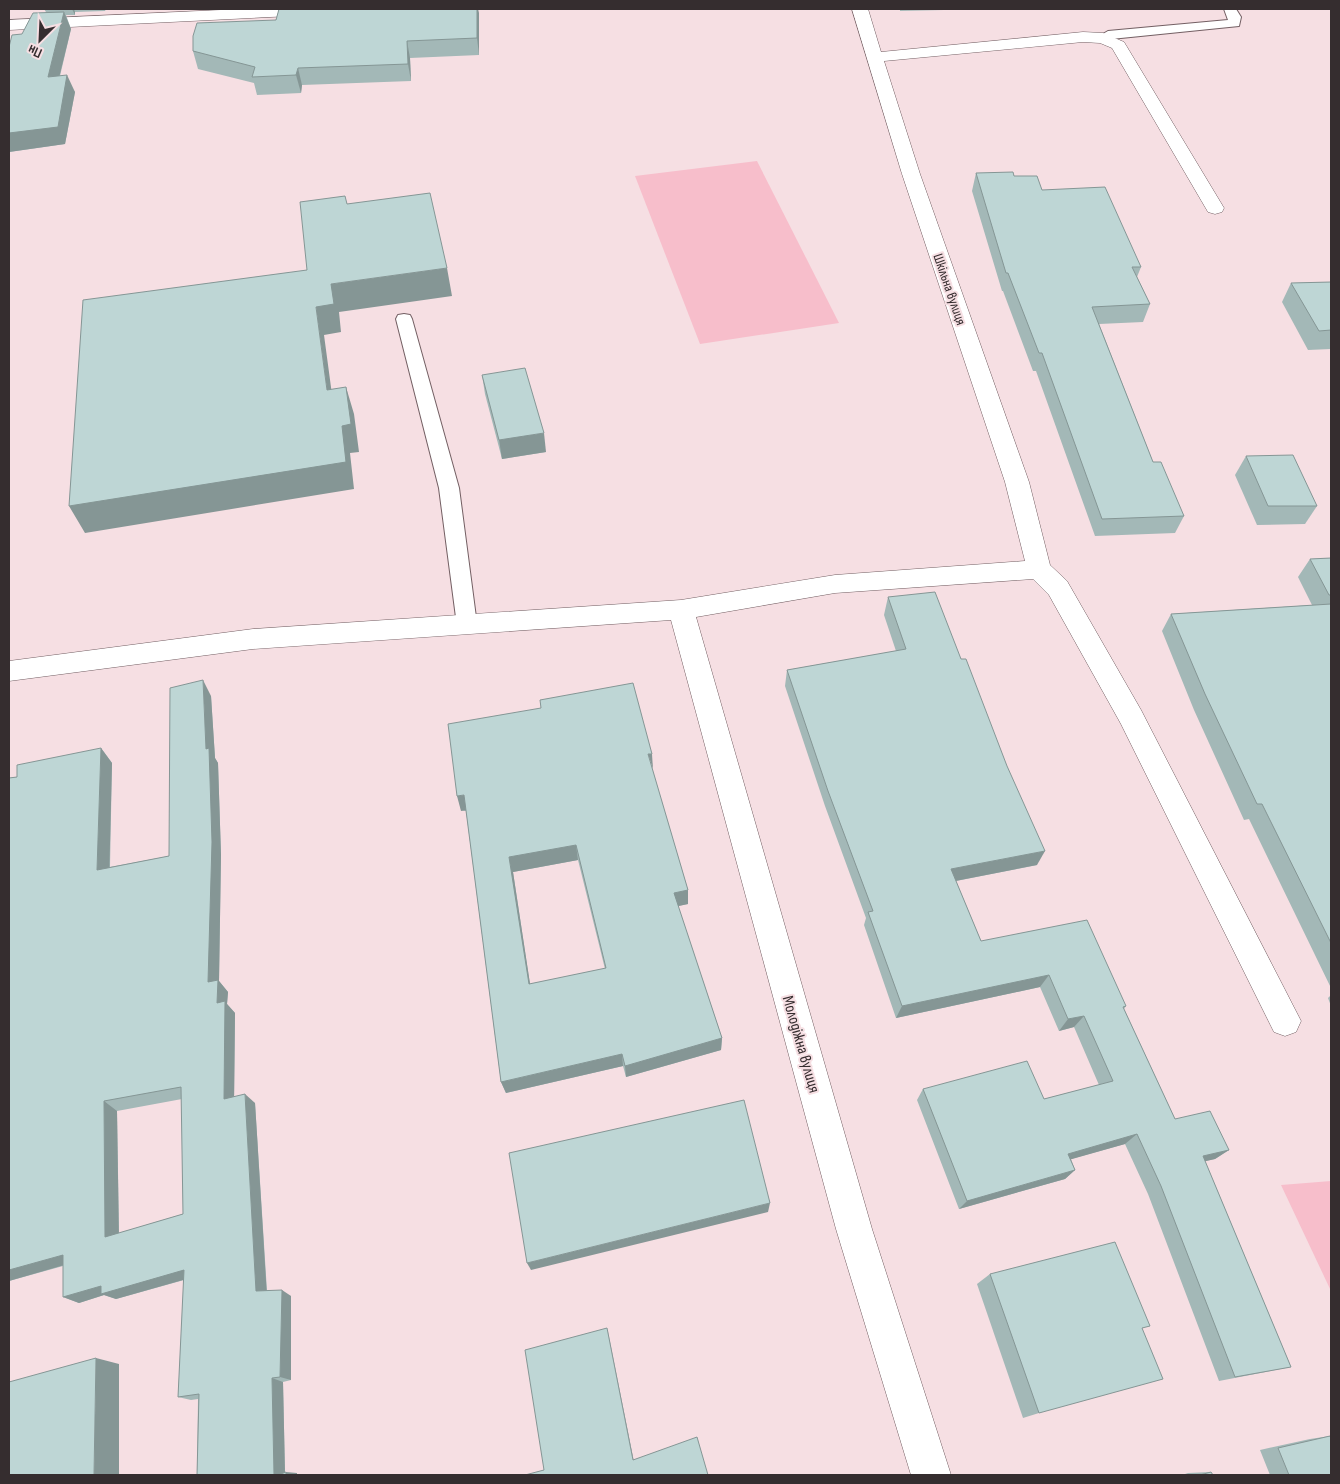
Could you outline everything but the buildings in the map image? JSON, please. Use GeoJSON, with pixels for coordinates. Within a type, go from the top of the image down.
{"type":"FeatureCollection","features":[{"type":"Feature","properties":{"kind":"street"},"geometry":{"type":"LineString","coordinates":[[9,26],[332,9]]}},
{"type":"Feature","properties":{"kind":"street","name":"Шкільна вулиця"},"geometry":{"type":"LineString","coordinates":[[860,9],[911,174],[1017,482],[1039,569]]}},
{"type":"Feature","properties":{"kind":"street"},"geometry":{"type":"LineString","coordinates":[[876,57],[1074,38],[1103,38],[1118,45],[1215,208]]}},
{"type":"Feature","properties":{"kind":"street"},"geometry":{"type":"LineString","coordinates":[[9,671],[253,639],[681,610],[835,584],[1039,569],[1058,588],[1131,718],[1285,1021]]}},
{"type":"Feature","properties":{"kind":"street","name":"Молодіжна вулиця"},"geometry":{"type":"LineString","coordinates":[[681,610],[854,1229],[931,1475]]}},
{"type":"Feature","properties":{"kind":"lane"},"geometry":{"type":"LineString","coordinates":[[1103,38],[1108,35],[1234,23],[1235,17],[1230,9]]}},
{"type":"Feature","properties":{"kind":"lane"},"geometry":{"type":"LineString","coordinates":[[404,319],[449,488],[467,625]]}},
{"type":"Feature","properties":{"kind":"shaded area"},"geometry":{"type":"Polygon","coordinates":[[[757,161],[839,323],[700,344],[635,176],[757,161]]]}},
{"type":"Feature","properties":{"kind":"shaded area"},"geometry":{"type":"Polygon","coordinates":[[[1331,1181],[1331,1291],[1281,1185],[1331,1181]]]}}]}
